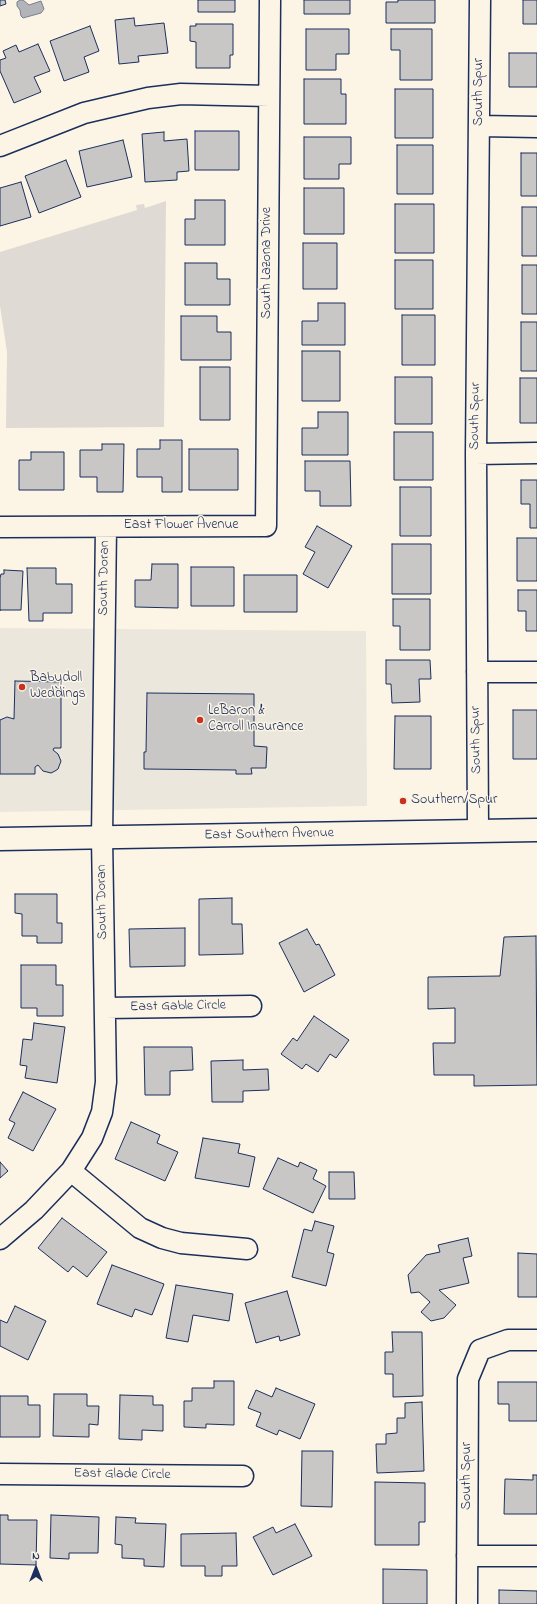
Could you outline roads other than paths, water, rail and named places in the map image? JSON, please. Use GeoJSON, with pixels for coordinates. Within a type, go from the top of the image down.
{"type":"FeatureCollection","features":[{"type":"Feature","properties":{"kind":"main road","name":"East Southern Avenue"},"geometry":{"type":"LineString","coordinates":[[0,839],[537,830]]}},
{"type":"Feature","properties":{"kind":"street","name":"South Lazona Drive"},"geometry":{"type":"LineString","coordinates":[[266,526],[270,0]]}},
{"type":"Feature","properties":{"kind":"street","name":"South Spur"},"geometry":{"type":"LineString","coordinates":[[478,831],[476,454],[480,0]]}},
{"type":"Feature","properties":{"kind":"street"},"geometry":{"type":"LineString","coordinates":[[0,146],[84,113],[148,98],[181,94],[269,96]]}},
{"type":"Feature","properties":{"kind":"street"},"geometry":{"type":"LineString","coordinates":[[480,126],[537,127]]}},
{"type":"Feature","properties":{"kind":"street"},"geometry":{"type":"LineString","coordinates":[[476,454],[537,453]]}},
{"type":"Feature","properties":{"kind":"street","name":"East Flower Avenue"},"geometry":{"type":"LineString","coordinates":[[0,527],[266,526]]}},
{"type":"Feature","properties":{"kind":"street","name":"South Doran"},"geometry":{"type":"LineString","coordinates":[[0,1239],[34,1210],[71,1171],[92,1138],[102,1112],[106,1082],[102,837],[106,527]]}},
{"type":"Feature","properties":{"kind":"street"},"geometry":{"type":"LineString","coordinates":[[477,672],[537,672]]}},
{"type":"Feature","properties":{"kind":"street","name":"East Gable Circle"},"geometry":{"type":"LineString","coordinates":[[105,1008],[251,1006]]}},
{"type":"Feature","properties":{"kind":"street"},"geometry":{"type":"LineString","coordinates":[[71,1171],[140,1228],[162,1238],[181,1243],[247,1249]]}},
{"type":"Feature","properties":{"kind":"street","name":"South Spur"},"geometry":{"type":"LineString","coordinates":[[466,1604],[468,1379],[480,1350],[508,1340],[537,1340]]}},
{"type":"Feature","properties":{"kind":"street","name":"East Glade Circle"},"geometry":{"type":"LineString","coordinates":[[0,1474],[243,1476]]}},
{"type":"Feature","properties":{"kind":"street"},"geometry":{"type":"LineString","coordinates":[[467,1556],[537,1556]]}},
{"type":"Feature","properties":{"kind":"place","name":"Babydoll Weddings"},"geometry":{"type":"Point","coordinates":[22,687]}},
{"type":"Feature","properties":{"kind":"place","name":"LeBaron & Carroll Insurance"},"geometry":{"type":"Point","coordinates":[200,720]}},
{"type":"Feature","properties":{"kind":"place","name":"Southern/Spur"},"geometry":{"type":"Point","coordinates":[403,801]}}]}
